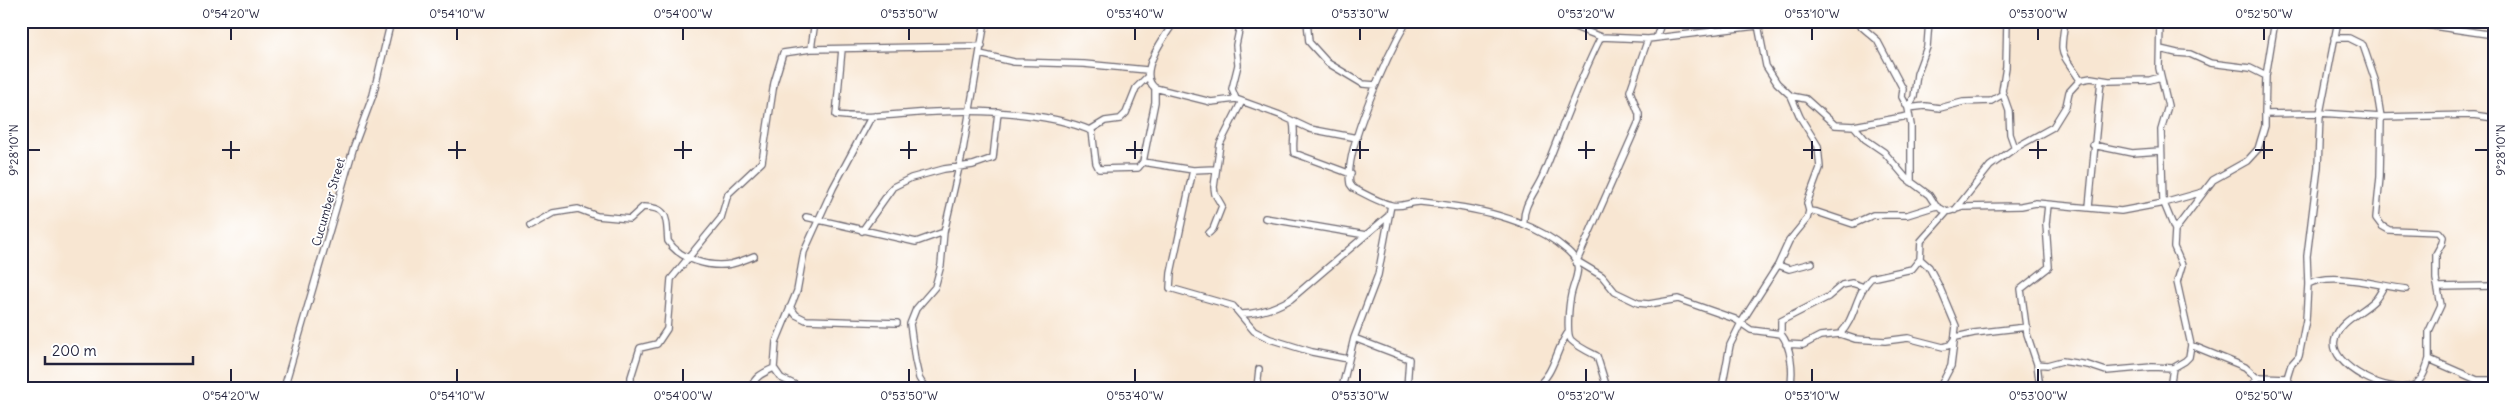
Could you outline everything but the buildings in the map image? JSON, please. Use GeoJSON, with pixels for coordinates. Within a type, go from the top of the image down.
{"type":"FeatureCollection","features":[{"type":"Feature","properties":{"kind":"street","name":"Cucumber Street"},"geometry":{"type":"LineString","coordinates":[[284,388],[346,173],[373,95],[391,21]]}},
{"type":"Feature","properties":{"kind":"street"},"geometry":{"type":"LineString","coordinates":[[811,49],[816,21]]}},
{"type":"Feature","properties":{"kind":"street"},"geometry":{"type":"LineString","coordinates":[[925,388],[919,378],[910,324],[916,309],[935,287],[941,265],[944,232],[960,167],[985,21]]}},
{"type":"Feature","properties":{"kind":"street"},"geometry":{"type":"LineString","coordinates":[[1090,130],[1104,122],[1120,119],[1126,113],[1136,88],[1148,76],[1159,44],[1175,21]]}},
{"type":"Feature","properties":{"kind":"street"},"geometry":{"type":"LineString","coordinates":[[1239,101],[1232,89],[1238,65],[1236,45],[1241,21]]}},
{"type":"Feature","properties":{"kind":"street"},"geometry":{"type":"LineString","coordinates":[[1307,21],[1309,42],[1328,63],[1363,84],[1376,85]]}},
{"type":"Feature","properties":{"kind":"street"},"geometry":{"type":"LineString","coordinates":[[1407,21],[1392,47],[1357,138],[1350,174],[1353,188],[1390,205],[1405,206],[1418,202],[1463,208],[1524,224],[1558,244],[1577,261],[1602,276],[1615,292],[1638,303],[1649,304],[1678,299],[1735,319],[1752,330],[1781,334]]}},
{"type":"Feature","properties":{"kind":"street"},"geometry":{"type":"LineString","coordinates":[[1559,21],[1581,31],[1601,37],[1648,39],[1694,35],[1713,30],[1758,24],[1798,21]]}},
{"type":"Feature","properties":{"kind":"street"},"geometry":{"type":"LineString","coordinates":[[1656,38],[1662,21]]}},
{"type":"Feature","properties":{"kind":"street"},"geometry":{"type":"LineString","coordinates":[[1712,21],[1713,30]]}},
{"type":"Feature","properties":{"kind":"street"},"geometry":{"type":"LineString","coordinates":[[1854,21],[1877,40],[1903,89],[1902,97],[1908,108],[1911,125],[1911,182]]}},
{"type":"Feature","properties":{"kind":"street"},"geometry":{"type":"LineString","coordinates":[[1908,108],[1914,97],[1918,74],[1927,47],[1929,21]]}},
{"type":"Feature","properties":{"kind":"street"},"geometry":{"type":"LineString","coordinates":[[2007,21],[2008,48],[2002,94],[2009,111],[2010,134],[2015,148]]}},
{"type":"Feature","properties":{"kind":"street"},"geometry":{"type":"LineString","coordinates":[[2065,21],[2061,51],[2065,62],[2080,80]]}},
{"type":"Feature","properties":{"kind":"street"},"geometry":{"type":"LineString","coordinates":[[2037,364],[2047,365],[2062,361],[2088,365],[2106,371],[2152,367],[2173,368],[2189,356],[2191,345],[2177,282],[2182,265],[2174,247],[2175,230],[2164,203],[2160,151],[2161,130],[2168,106],[2164,86],[2160,78],[2160,21]]}},
{"type":"Feature","properties":{"kind":"street"},"geometry":{"type":"LineString","coordinates":[[2175,230],[2213,180],[2246,161],[2258,149],[2265,126],[2266,76],[2274,21]]}},
{"type":"Feature","properties":{"kind":"street"},"geometry":{"type":"LineString","coordinates":[[2293,388],[2287,378],[2291,365],[2299,356],[2306,320],[2307,256],[2318,167],[2320,113],[2327,86],[2338,21]]}},
{"type":"Feature","properties":{"kind":"street"},"geometry":{"type":"LineString","coordinates":[[2399,21],[2494,35]]}},
{"type":"Feature","properties":{"kind":"street"},"geometry":{"type":"LineString","coordinates":[[1722,388],[1725,362],[1741,323],[1778,265],[1789,241],[1801,229],[1809,212],[1807,203],[1820,168],[1818,146],[1800,117],[1791,96],[1777,83],[1766,66],[1758,24]]}},
{"type":"Feature","properties":{"kind":"street"},"geometry":{"type":"LineString","coordinates":[[1524,224],[1523,215],[1526,206],[1542,176],[1587,65],[1601,37]]}},
{"type":"Feature","properties":{"kind":"street"},"geometry":{"type":"LineString","coordinates":[[2334,38],[2350,38],[2363,44],[2375,80],[2381,117],[2380,177],[2376,218],[2382,226],[2389,230],[2439,232],[2443,237],[2436,254],[2436,279],[2442,305],[2429,331],[2429,359],[2424,375],[2413,385],[2396,387],[2378,385],[2340,358],[2334,341],[2337,333],[2349,319],[2375,300],[2384,286]]}},
{"type":"Feature","properties":{"kind":"street"},"geometry":{"type":"LineString","coordinates":[[1535,388],[1544,382],[1551,371],[1558,348],[1568,334],[1571,297],[1578,277],[1577,261],[1639,121],[1639,114],[1630,91],[1648,39]]}},
{"type":"Feature","properties":{"kind":"street"},"geometry":{"type":"LineString","coordinates":[[631,388],[631,377],[640,348],[657,344],[667,329],[671,279],[721,218],[728,194],[762,162],[774,83],[783,53],[811,49],[982,46]]}},
{"type":"Feature","properties":{"kind":"street"},"geometry":{"type":"LineString","coordinates":[[842,49],[836,115],[875,116],[998,112],[1034,117],[1090,130],[1094,134],[1096,163],[1100,169],[1138,168],[1143,162],[1155,102],[1155,88]]}},
{"type":"Feature","properties":{"kind":"street"},"geometry":{"type":"LineString","coordinates":[[2160,49],[2177,54],[2190,54],[2210,63],[2250,68],[2266,76]]}},
{"type":"Feature","properties":{"kind":"street"},"geometry":{"type":"LineString","coordinates":[[980,54],[1014,62],[1084,64],[1147,70],[1148,82],[1155,88],[1211,102],[1239,101],[1266,110],[1310,129],[1338,136],[1357,138]]}},
{"type":"Feature","properties":{"kind":"street"},"geometry":{"type":"LineString","coordinates":[[1955,211],[1985,170],[2015,148],[2053,126],[2066,106],[2069,92],[2080,80],[2091,78],[2101,80],[2150,80],[2160,78]]}},
{"type":"Feature","properties":{"kind":"street"},"geometry":{"type":"LineString","coordinates":[[2089,208],[2093,144],[2099,116],[2101,80]]}},
{"type":"Feature","properties":{"kind":"street"},"geometry":{"type":"LineString","coordinates":[[1908,108],[1925,106],[1940,108],[1963,102],[1991,101],[2002,94]]}},
{"type":"Feature","properties":{"kind":"street"},"geometry":{"type":"LineString","coordinates":[[1791,96],[1806,99],[1834,125],[1854,126],[1908,116]]}},
{"type":"Feature","properties":{"kind":"street"},"geometry":{"type":"LineString","coordinates":[[1209,233],[1213,229],[1222,206],[1215,194],[1215,169],[1220,144],[1239,101]]}},
{"type":"Feature","properties":{"kind":"street"},"geometry":{"type":"LineString","coordinates":[[862,231],[893,187],[912,178],[993,158],[998,112]]}},
{"type":"Feature","properties":{"kind":"street"},"geometry":{"type":"LineString","coordinates":[[2265,114],[2320,113],[2381,117],[2473,116],[2494,118]]}},
{"type":"Feature","properties":{"kind":"street"},"geometry":{"type":"LineString","coordinates":[[802,388],[781,378],[774,368],[776,342],[799,285],[804,252],[818,220],[842,170],[869,122],[875,116]]}},
{"type":"Feature","properties":{"kind":"street"},"geometry":{"type":"LineString","coordinates":[[1293,122],[1296,131],[1293,145],[1294,153],[1350,174]]}},
{"type":"Feature","properties":{"kind":"street"},"geometry":{"type":"LineString","coordinates":[[1854,126],[1865,139],[1884,152],[1911,182],[1929,195],[1936,206],[1947,212],[1963,207],[1986,205],[2021,206],[2036,203],[2121,212],[2203,192]]}},
{"type":"Feature","properties":{"kind":"street"},"geometry":{"type":"LineString","coordinates":[[2093,144],[2132,154],[2160,151]]}},
{"type":"Feature","properties":{"kind":"street"},"geometry":{"type":"LineString","coordinates":[[1143,162],[1192,170],[1215,169]]}},
{"type":"Feature","properties":{"kind":"street"},"geometry":{"type":"LineString","coordinates":[[1192,170],[1171,273],[1170,288],[1233,306],[1254,331],[1270,339],[1312,352],[1348,359]]}},
{"type":"Feature","properties":{"kind":"street"},"geometry":{"type":"LineString","coordinates":[[1342,388],[1354,338],[1378,275],[1390,205]]}},
{"type":"Feature","properties":{"kind":"street"},"geometry":{"type":"LineString","coordinates":[[2040,388],[2037,364],[2027,327],[2022,289],[2049,267],[2046,224],[2048,205]]}},
{"type":"Feature","properties":{"kind":"street"},"geometry":{"type":"LineString","coordinates":[[1809,212],[1817,212],[1853,224],[1873,215],[1907,215],[1936,206]]}},
{"type":"Feature","properties":{"kind":"street"},"geometry":{"type":"LineString","coordinates":[[530,226],[553,213],[570,209],[578,208],[596,216],[630,220],[643,207],[650,207],[664,213],[667,219],[668,241],[688,258],[730,264],[754,256]]}},
{"type":"Feature","properties":{"kind":"street"},"geometry":{"type":"LineString","coordinates":[[1840,334],[1849,326],[1864,287],[1870,278],[1912,269],[1920,259],[1921,241],[1947,212]]}},
{"type":"Feature","properties":{"kind":"street"},"geometry":{"type":"LineString","coordinates":[[1241,314],[1254,314],[1269,310],[1291,299],[1387,217]]}},
{"type":"Feature","properties":{"kind":"street"},"geometry":{"type":"LineString","coordinates":[[806,218],[916,242],[944,232]]}},
{"type":"Feature","properties":{"kind":"street"},"geometry":{"type":"LineString","coordinates":[[1266,218],[1366,235]]}},
{"type":"Feature","properties":{"kind":"street"},"geometry":{"type":"LineString","coordinates":[[1920,259],[1940,288],[1956,326],[1951,366],[1940,387]]}},
{"type":"Feature","properties":{"kind":"street"},"geometry":{"type":"LineString","coordinates":[[1778,265],[1789,269],[1812,263]]}},
{"type":"Feature","properties":{"kind":"street"},"geometry":{"type":"LineString","coordinates":[[2308,284],[2318,279],[2349,280],[2406,289]]}},
{"type":"Feature","properties":{"kind":"street"},"geometry":{"type":"LineString","coordinates":[[1790,388],[1792,370],[1786,344],[1781,334],[1781,321],[1786,316],[1821,301],[1842,285],[1852,283],[1864,287]]}},
{"type":"Feature","properties":{"kind":"street"},"geometry":{"type":"LineString","coordinates":[[2438,288],[2494,286]]}},
{"type":"Feature","properties":{"kind":"street"},"geometry":{"type":"LineString","coordinates":[[790,307],[796,316],[806,320],[897,323]]}},
{"type":"Feature","properties":{"kind":"street"},"geometry":{"type":"LineString","coordinates":[[1786,344],[1803,345],[1820,336],[1840,334],[1855,339],[1885,340],[1908,338],[1943,347],[1950,345],[1956,337],[2027,327]]}},
{"type":"Feature","properties":{"kind":"street"},"geometry":{"type":"LineString","coordinates":[[1568,334],[1571,340],[1597,356],[1607,388]]}},
{"type":"Feature","properties":{"kind":"street"},"geometry":{"type":"LineString","coordinates":[[1354,338],[1409,360],[1407,388]]}},
{"type":"Feature","properties":{"kind":"street"},"geometry":{"type":"LineString","coordinates":[[2191,345],[2245,367],[2257,378],[2287,378]]}},
{"type":"Feature","properties":{"kind":"street"},"geometry":{"type":"LineString","coordinates":[[2429,359],[2477,380],[2494,380]]}},
{"type":"Feature","properties":{"kind":"street"},"geometry":{"type":"LineString","coordinates":[[751,388],[754,380],[760,374],[774,368]]}},
{"type":"Feature","properties":{"kind":"street"},"geometry":{"type":"LineString","coordinates":[[1257,388],[1258,368]]}},
{"type":"Feature","properties":{"kind":"street"},"geometry":{"type":"LineString","coordinates":[[2170,388],[2173,368]]}},
{"type":"Feature","properties":{"kind":"street"},"geometry":{"type":"LineString","coordinates":[[2249,388],[2257,378]]}}]}
